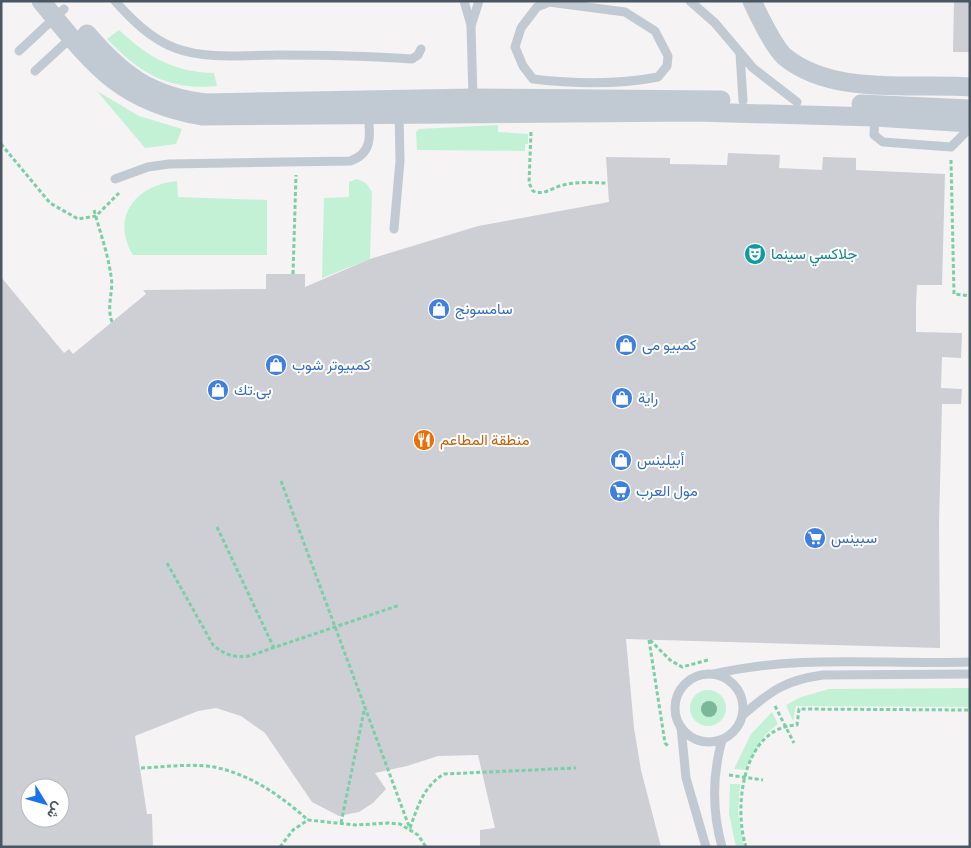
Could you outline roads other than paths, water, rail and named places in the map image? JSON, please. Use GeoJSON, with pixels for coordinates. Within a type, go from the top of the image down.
{"type":"FeatureCollection","features":[{"type":"Feature","properties":{"kind":"street"},"geometry":{"type":"LineString","coordinates":[[41,1],[59,9],[77,33],[130,77],[153,90],[186,100],[206,103],[368,108],[696,112],[970,109]]}},
{"type":"Feature","properties":{"kind":"street"},"geometry":{"type":"LineString","coordinates":[[752,1],[784,56],[816,75],[847,83],[970,87]]}},
{"type":"Feature","properties":{"kind":"street"},"geometry":{"type":"LineString","coordinates":[[399,108],[473,98],[797,102],[970,123]]}},
{"type":"Feature","properties":{"kind":"lane"},"geometry":{"type":"LineString","coordinates":[[115,1],[146,31],[161,42],[175,48],[205,55],[358,56],[412,59],[418,55],[421,49]]}},
{"type":"Feature","properties":{"kind":"lane"},"geometry":{"type":"LineString","coordinates":[[464,1],[471,26],[473,98]]}},
{"type":"Feature","properties":{"kind":"lane"},"geometry":{"type":"LineString","coordinates":[[471,26],[479,1]]}},
{"type":"Feature","properties":{"kind":"lane"},"geometry":{"type":"LineString","coordinates":[[690,1],[715,23],[753,68],[797,102]]}},
{"type":"Feature","properties":{"kind":"lane"},"geometry":{"type":"LineString","coordinates":[[549,2],[625,12],[655,31],[668,56],[667,66],[658,78],[632,82],[566,83],[533,79],[523,66],[515,47],[521,28],[538,7],[549,2]]}},
{"type":"Feature","properties":{"kind":"lane"},"geometry":{"type":"LineString","coordinates":[[19,51],[59,9]]}},
{"type":"Feature","properties":{"kind":"lane"},"geometry":{"type":"LineString","coordinates":[[35,71],[77,33]]}},
{"type":"Feature","properties":{"kind":"lane"},"geometry":{"type":"LineString","coordinates":[[740,53],[743,101]]}},
{"type":"Feature","properties":{"kind":"lane"},"geometry":{"type":"LineString","coordinates":[[114,178],[148,167],[169,164],[350,161],[365,153],[369,145],[368,108]]}},
{"type":"Feature","properties":{"kind":"lane"},"geometry":{"type":"LineString","coordinates":[[394,230],[400,161],[399,108]]}},
{"type":"Feature","properties":{"kind":"lane"},"geometry":{"type":"LineString","coordinates":[[874,110],[874,135],[883,142],[951,147],[970,128]]}},
{"type":"Feature","properties":{"kind":"lane"},"geometry":{"type":"LineString","coordinates":[[970,662],[802,661],[757,666],[714,674],[702,674],[692,678],[680,690],[675,705],[676,717],[688,735],[710,742],[722,740],[732,734],[740,724],[744,714],[789,681],[823,675],[970,674]]}},
{"type":"Feature","properties":{"kind":"lane"},"geometry":{"type":"LineString","coordinates":[[714,674],[724,677],[740,692],[744,714]]}},
{"type":"Feature","properties":{"kind":"lane"},"geometry":{"type":"LineString","coordinates":[[681,727],[686,778],[706,847]]}},
{"type":"Feature","properties":{"kind":"lane"},"geometry":{"type":"LineString","coordinates":[[722,740],[714,771],[716,824],[722,847]]}},
{"type":"Feature","properties":{"kind":"place","name":"جلاكسي سينما"},"geometry":{"type":"Point","coordinates":[755,254]}},
{"type":"Feature","properties":{"kind":"place","name":"سامسونج"},"geometry":{"type":"Point","coordinates":[439,309]}},
{"type":"Feature","properties":{"kind":"place","name":"كمبيو مى"},"geometry":{"type":"Point","coordinates":[626,345]}},
{"type":"Feature","properties":{"kind":"place","name":"كمبيوتر شوب"},"geometry":{"type":"Point","coordinates":[276,365]}},
{"type":"Feature","properties":{"kind":"place","name":"بى.تك"},"geometry":{"type":"Point","coordinates":[218,390]}},
{"type":"Feature","properties":{"kind":"place","name":"راية"},"geometry":{"type":"Point","coordinates":[622,398]}},
{"type":"Feature","properties":{"kind":"place","name":"منطقة المطاعم"},"geometry":{"type":"Point","coordinates":[424,440]}},
{"type":"Feature","properties":{"kind":"place","name":"أبيلينس"},"geometry":{"type":"Point","coordinates":[621,460]}},
{"type":"Feature","properties":{"kind":"place","name":"مول العرب"},"geometry":{"type":"Point","coordinates":[620,491]}},
{"type":"Feature","properties":{"kind":"place","name":"سبينس"},"geometry":{"type":"Point","coordinates":[815,538]}}]}
